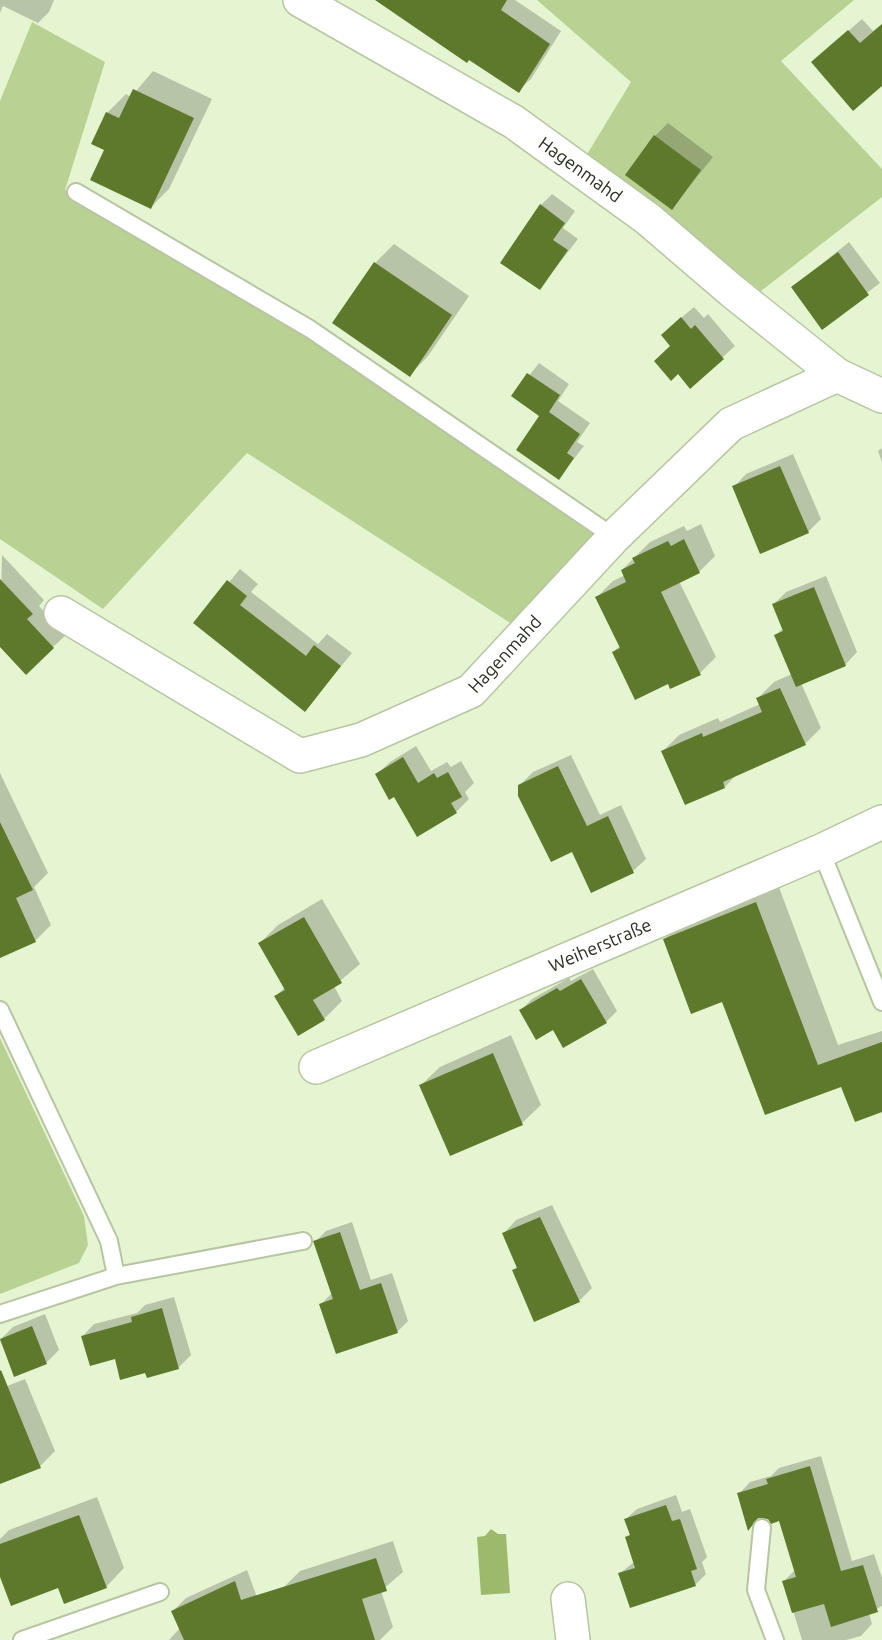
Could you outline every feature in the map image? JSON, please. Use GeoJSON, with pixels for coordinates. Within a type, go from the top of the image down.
{"type":"FeatureCollection","features":[{"type":"Feature","properties":{"kind":"street","name":"Hagenmahd"},"geometry":{"type":"LineString","coordinates":[[300,0],[514,122],[648,219],[732,291],[837,375],[882,396]]}},
{"type":"Feature","properties":{"kind":"street","name":"Hagenmahd"},"geometry":{"type":"LineString","coordinates":[[61,613],[300,756],[361,740],[471,691],[614,537],[731,424],[837,375]]}},
{"type":"Feature","properties":{"kind":"street","name":"Weiherstraße"},"geometry":{"type":"LineString","coordinates":[[316,1067],[882,822]]}},
{"type":"Feature","properties":{"kind":"street"},"geometry":{"type":"LineString","coordinates":[[568,1599],[573,1640]]}},
{"type":"Feature","properties":{"kind":"lane"},"geometry":{"type":"LineString","coordinates":[[76,192],[310,329],[614,537]]}},
{"type":"Feature","properties":{"kind":"lane"},"geometry":{"type":"LineString","coordinates":[[821,850],[882,1002]]}},
{"type":"Feature","properties":{"kind":"lane"},"geometry":{"type":"LineString","coordinates":[[0,1010],[109,1241],[116,1276]]}},
{"type":"Feature","properties":{"kind":"lane"},"geometry":{"type":"LineString","coordinates":[[0,1314],[116,1276],[303,1241]]}},
{"type":"Feature","properties":{"kind":"lane"},"geometry":{"type":"LineString","coordinates":[[762,1528],[756,1590],[774,1640]]}},
{"type":"Feature","properties":{"kind":"lane"},"geometry":{"type":"LineString","coordinates":[[22,1640],[160,1592]]}},
{"type":"Feature","properties":{"kind":"shaded area"},"geometry":{"type":"Polygon","coordinates":[[[537,0],[854,0],[781,61],[882,169],[882,197],[761,291],[586,156],[631,82],[537,0]]]}},
{"type":"Feature","properties":{"kind":"shaded area"},"geometry":{"type":"Polygon","coordinates":[[[32,22],[105,62],[65,190],[137,227],[277,309],[346,353],[614,537],[526,633],[247,453],[103,609],[0,539],[0,101],[32,22]]]}},
{"type":"Feature","properties":{"kind":"shaded area"},"geometry":{"type":"Polygon","coordinates":[[[0,1038],[84,1216],[88,1245],[79,1263],[0,1294],[0,1038]]]}},
{"type":"Feature","properties":{"kind":"shaded area"},"geometry":{"type":"Polygon","coordinates":[[[491,1529],[498,1534],[506,1534],[510,1593],[481,1595],[477,1537],[485,1536],[491,1529]]]}},
{"type":"Feature","properties":{"kind":"building"},"geometry":{"type":"Polygon","coordinates":[[[375,0],[507,0],[501,10],[550,44],[519,93],[469,60],[467,63],[375,0]]]}},
{"type":"Feature","properties":{"kind":"building"},"geometry":{"type":"Polygon","coordinates":[[[882,24],[882,86],[853,111],[811,62],[848,30],[860,43],[882,24]]]}},
{"type":"Feature","properties":{"kind":"building"},"geometry":{"type":"Polygon","coordinates":[[[133,89],[194,118],[151,209],[90,180],[104,150],[91,144],[106,112],[119,118],[133,89]]]}},
{"type":"Feature","properties":{"kind":"building"},"geometry":{"type":"Polygon","coordinates":[[[654,135],[701,170],[672,210],[625,175],[654,135]]]}},
{"type":"Feature","properties":{"kind":"building"},"geometry":{"type":"Polygon","coordinates":[[[540,204],[565,223],[553,240],[568,250],[540,290],[500,263],[540,204]]]}},
{"type":"Feature","properties":{"kind":"building"},"geometry":{"type":"Polygon","coordinates":[[[838,252],[869,295],[822,330],[791,287],[838,252]]]}},
{"type":"Feature","properties":{"kind":"building"},"geometry":{"type":"Polygon","coordinates":[[[374,262],[452,315],[410,377],[332,323],[374,262]]]}},
{"type":"Feature","properties":{"kind":"building"},"geometry":{"type":"Polygon","coordinates":[[[681,317],[691,329],[695,325],[724,359],[690,389],[678,374],[671,381],[654,361],[670,346],[661,335],[681,317]]]}},
{"type":"Feature","properties":{"kind":"building"},"geometry":{"type":"Polygon","coordinates":[[[527,373],[560,395],[549,412],[580,434],[567,453],[574,458],[559,480],[516,450],[539,416],[511,396],[527,373]]]}},
{"type":"Feature","properties":{"kind":"building"},"geometry":{"type":"Polygon","coordinates":[[[780,466],[809,533],[760,554],[732,486],[780,466]]]}},
{"type":"Feature","properties":{"kind":"building"},"geometry":{"type":"Polygon","coordinates":[[[684,539],[700,573],[661,592],[701,675],[670,689],[668,684],[635,700],[612,652],[620,648],[595,597],[626,582],[621,570],[635,563],[632,558],[668,541],[671,546],[684,539]]]}},
{"type":"Feature","properties":{"kind":"building"},"geometry":{"type":"Polygon","coordinates":[[[0,579],[33,614],[27,619],[54,648],[26,675],[0,647],[0,579]]]}},
{"type":"Feature","properties":{"kind":"building"},"geometry":{"type":"Polygon","coordinates":[[[227,580],[247,596],[240,605],[306,656],[314,645],[341,666],[305,712],[193,623],[227,580]]]}},
{"type":"Feature","properties":{"kind":"building"},"geometry":{"type":"Polygon","coordinates":[[[814,587],[846,666],[796,687],[774,635],[783,631],[772,604],[814,587]]]}},
{"type":"Feature","properties":{"kind":"building"},"geometry":{"type":"Polygon","coordinates":[[[780,688],[806,745],[723,782],[725,788],[685,805],[661,751],[702,733],[703,737],[762,712],[756,698],[780,688]]]}},
{"type":"Feature","properties":{"kind":"building"},"geometry":{"type":"Polygon","coordinates":[[[403,757],[418,783],[434,773],[437,778],[448,772],[462,797],[451,803],[457,813],[417,837],[394,797],[389,800],[375,774],[403,757]]]}},
{"type":"Feature","properties":{"kind":"building"},"geometry":{"type":"Polygon","coordinates":[[[558,766],[587,826],[608,816],[634,873],[591,893],[572,852],[551,862],[518,796],[518,785],[558,766]]]}},
{"type":"Feature","properties":{"kind":"building"},"geometry":{"type":"Polygon","coordinates":[[[0,822],[33,890],[16,898],[36,942],[0,958],[0,822]]]}},
{"type":"Feature","properties":{"kind":"building"},"geometry":{"type":"Polygon","coordinates":[[[756,902],[818,1065],[882,1042],[882,1112],[855,1122],[841,1087],[765,1115],[722,1002],[691,1014],[663,939],[756,902]]]}},
{"type":"Feature","properties":{"kind":"building"},"geometry":{"type":"Polygon","coordinates":[[[304,917],[342,983],[313,1000],[325,1020],[298,1036],[274,996],[285,990],[258,943],[304,917]]]}},
{"type":"Feature","properties":{"kind":"building"},"geometry":{"type":"Polygon","coordinates":[[[581,979],[607,1023],[563,1048],[553,1030],[536,1040],[519,1010],[557,988],[560,991],[581,979]]]}},
{"type":"Feature","properties":{"kind":"building"},"geometry":{"type":"Polygon","coordinates":[[[493,1053],[523,1125],[450,1156],[419,1085],[493,1053]]]}},
{"type":"Feature","properties":{"kind":"building"},"geometry":{"type":"Polygon","coordinates":[[[540,1217],[580,1302],[534,1322],[512,1270],[517,1268],[502,1233],[540,1217]]]}},
{"type":"Feature","properties":{"kind":"building"},"geometry":{"type":"Polygon","coordinates":[[[340,1232],[360,1290],[381,1283],[398,1333],[336,1354],[319,1304],[333,1299],[313,1241],[340,1232]]]}},
{"type":"Feature","properties":{"kind":"building"},"geometry":{"type":"Polygon","coordinates":[[[162,1308],[179,1369],[147,1378],[145,1373],[120,1380],[115,1359],[90,1366],[81,1336],[132,1322],[131,1317],[162,1308]]]}},
{"type":"Feature","properties":{"kind":"building"},"geometry":{"type":"Polygon","coordinates":[[[32,1326],[47,1364],[14,1377],[0,1339],[32,1326]]]}},
{"type":"Feature","properties":{"kind":"building"},"geometry":{"type":"Polygon","coordinates":[[[0,1371],[41,1468],[0,1484],[0,1371]]]}},
{"type":"Feature","properties":{"kind":"building"},"geometry":{"type":"Polygon","coordinates":[[[810,1466],[841,1571],[863,1565],[878,1612],[831,1627],[824,1604],[792,1613],[782,1581],[796,1577],[779,1521],[771,1524],[768,1519],[758,1518],[748,1531],[737,1493],[768,1484],[766,1479],[810,1466]]]}},
{"type":"Feature","properties":{"kind":"building"},"geometry":{"type":"Polygon","coordinates":[[[666,1505],[672,1521],[680,1519],[697,1569],[691,1571],[696,1586],[630,1608],[618,1573],[635,1568],[625,1537],[630,1535],[624,1519],[666,1505]]]}},
{"type":"Feature","properties":{"kind":"building"},"geometry":{"type":"Polygon","coordinates":[[[79,1515],[107,1588],[64,1604],[58,1588],[11,1606],[0,1577],[0,1544],[79,1515]]]}},
{"type":"Feature","properties":{"kind":"building"},"geometry":{"type":"Polygon","coordinates":[[[376,1558],[387,1591],[362,1599],[375,1640],[184,1640],[171,1611],[235,1581],[241,1600],[376,1558]]]}}]}
